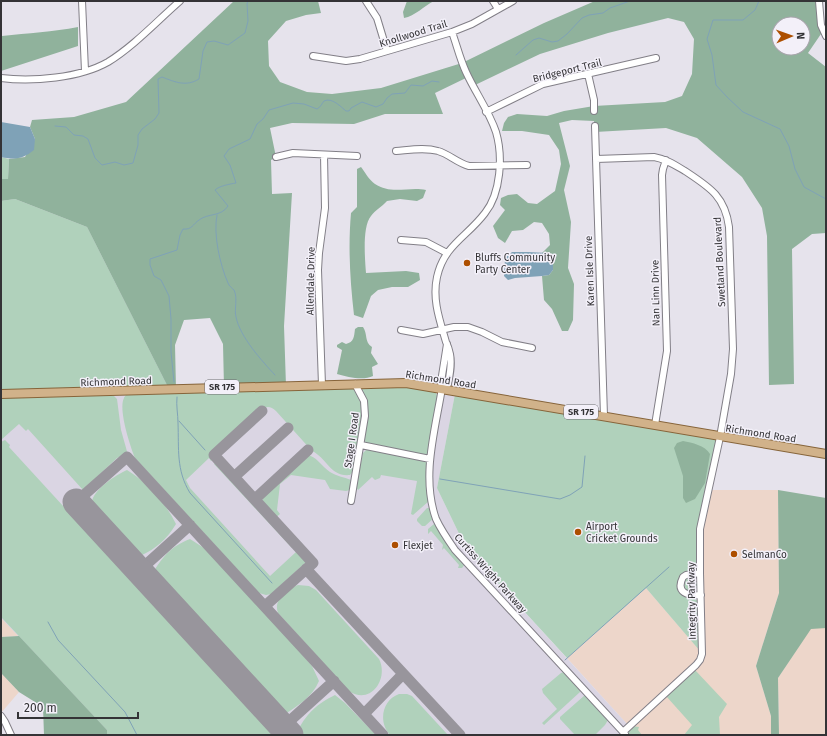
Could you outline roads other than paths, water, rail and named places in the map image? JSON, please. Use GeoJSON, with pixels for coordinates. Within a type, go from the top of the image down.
{"type":"FeatureCollection","features":[{"type":"Feature","properties":{"kind":"main road","name":"Richmond Road"},"geometry":{"type":"LineString","coordinates":[[1,394],[406,383],[826,454]]}},
{"type":"Feature","properties":{"kind":"street"},"geometry":{"type":"LineString","coordinates":[[82,1],[85,71]]}},
{"type":"Feature","properties":{"kind":"street"},"geometry":{"type":"LineString","coordinates":[[1,78],[22,80],[51,78],[85,71],[99,66],[116,56],[180,1]]}},
{"type":"Feature","properties":{"kind":"street"},"geometry":{"type":"LineString","coordinates":[[366,1],[377,18],[387,51]]}},
{"type":"Feature","properties":{"kind":"street"},"geometry":{"type":"LineString","coordinates":[[493,1],[498,9]]}},
{"type":"Feature","properties":{"kind":"street","name":"Knollwood Trail"},"geometry":{"type":"LineString","coordinates":[[313,56],[341,61],[351,61],[452,32],[472,24],[513,1]]}},
{"type":"Feature","properties":{"kind":"street"},"geometry":{"type":"LineString","coordinates":[[819,1],[821,25],[826,36]]}},
{"type":"Feature","properties":{"kind":"street","name":"Curtiss Wright Parkway"},"geometry":{"type":"LineString","coordinates":[[452,32],[464,67],[494,127],[497,138],[499,166],[497,187],[488,209],[447,253],[439,269],[435,291],[436,306],[451,359],[448,384],[442,388],[430,459],[429,483],[432,503],[436,519],[442,532],[455,550],[624,734]]}},
{"type":"Feature","properties":{"kind":"street","name":"Bridgeport Trail"},"geometry":{"type":"LineString","coordinates":[[486,112],[543,84],[656,58]]}},
{"type":"Feature","properties":{"kind":"street"},"geometry":{"type":"LineString","coordinates":[[588,74],[594,100],[594,111]]}},
{"type":"Feature","properties":{"kind":"street","name":"Karen Isle Drive"},"geometry":{"type":"LineString","coordinates":[[595,126],[604,416]]}},
{"type":"Feature","properties":{"kind":"street"},"geometry":{"type":"LineString","coordinates":[[396,151],[432,149],[444,153],[465,165],[527,165]]}},
{"type":"Feature","properties":{"kind":"street"},"geometry":{"type":"LineString","coordinates":[[276,157],[293,153],[357,156]]}},
{"type":"Feature","properties":{"kind":"street","name":"Allendale Drive"},"geometry":{"type":"LineString","coordinates":[[322,385],[318,264],[325,208],[324,154]]}},
{"type":"Feature","properties":{"kind":"street","name":"Swetland Boulevard"},"geometry":{"type":"LineString","coordinates":[[596,159],[654,157],[666,160],[714,192],[727,214],[733,349],[731,374],[720,437]]}},
{"type":"Feature","properties":{"kind":"street","name":"Nan Linn Drive"},"geometry":{"type":"LineString","coordinates":[[655,425],[667,351],[662,175],[666,160]]}},
{"type":"Feature","properties":{"kind":"street"},"geometry":{"type":"LineString","coordinates":[[401,240],[426,242],[447,253]]}},
{"type":"Feature","properties":{"kind":"street"},"geometry":{"type":"LineString","coordinates":[[402,330],[420,335],[459,326],[468,327],[502,342],[532,348]]}},
{"type":"Feature","properties":{"kind":"street","name":"Stage I Road"},"geometry":{"type":"LineString","coordinates":[[350,501],[361,445],[365,408],[364,401],[355,384]]}},
{"type":"Feature","properties":{"kind":"street","name":"Integrity Parkway"},"geometry":{"type":"LineString","coordinates":[[624,734],[700,660],[702,654],[700,529],[720,437]]}},
{"type":"Feature","properties":{"kind":"street"},"geometry":{"type":"LineString","coordinates":[[361,445],[430,459]]}},
{"type":"Feature","properties":{"kind":"street"},"geometry":{"type":"LineString","coordinates":[[700,573],[686,575],[683,577],[680,586],[686,594],[701,595]]}},
{"type":"Feature","properties":{"kind":"street"},"geometry":{"type":"LineString","coordinates":[[1,716],[6,722],[11,735]]}},
{"type":"Feature","properties":{"kind":"water"},"geometry":{"type":"Polygon","coordinates":[[[1,122],[30,127],[35,139],[34,150],[19,158],[1,157],[1,122]]]}},
{"type":"Feature","properties":{"kind":"water"},"geometry":{"type":"Polygon","coordinates":[[[512,252],[548,253],[553,260],[553,270],[549,275],[508,280],[504,276],[505,258],[512,252]]]}},
{"type":"Feature","properties":{"kind":"waterway"},"geometry":{"type":"LineString","coordinates":[[55,126],[66,127],[74,135],[83,136],[88,139],[95,158],[102,165],[115,162],[124,165],[133,163],[138,145],[138,135],[142,129],[155,119],[159,113],[158,79],[162,77],[180,83],[190,83],[199,79],[203,51],[207,42],[214,41],[228,45],[245,33],[248,21],[247,3],[249,1]]}},
{"type":"Feature","properties":{"kind":"waterway"},"geometry":{"type":"LineString","coordinates":[[516,55],[533,40],[539,38],[552,42],[558,41],[582,18],[589,15],[603,13],[610,8],[630,1]]}},
{"type":"Feature","properties":{"kind":"waterway"},"geometry":{"type":"LineString","coordinates":[[759,1],[755,10],[743,20],[713,20],[707,39],[712,55],[716,85],[743,112],[780,129],[789,146],[795,169],[804,187],[826,199]]}},
{"type":"Feature","properties":{"kind":"waterway"},"geometry":{"type":"LineString","coordinates":[[174,382],[171,352],[169,296],[161,280],[154,276],[150,265],[150,259],[177,250],[180,235],[183,229],[190,228],[206,216],[222,212],[228,206],[215,190],[222,186],[236,183],[230,165],[224,156],[229,149],[250,139],[257,124],[263,119],[269,110],[293,103],[304,104],[317,109],[324,101],[327,100],[336,103],[346,111],[349,111],[351,108],[362,102],[376,107],[383,104],[392,94],[405,93],[411,85],[423,86],[432,81],[439,82]]}},
{"type":"Feature","properties":{"kind":"waterway"},"geometry":{"type":"LineString","coordinates":[[217,215],[216,231],[218,249],[228,284],[235,293],[236,317],[238,325],[252,348],[275,375]]}},
{"type":"Feature","properties":{"kind":"waterway"},"geometry":{"type":"LineString","coordinates":[[177,397],[180,468],[190,493],[272,583]]}},
{"type":"Feature","properties":{"kind":"waterway"},"geometry":{"type":"LineString","coordinates":[[179,421],[205,450]]}},
{"type":"Feature","properties":{"kind":"waterway"},"geometry":{"type":"LineString","coordinates":[[440,479],[560,499],[570,495],[582,487],[585,456]]}},
{"type":"Feature","properties":{"kind":"waterway"},"geometry":{"type":"LineString","coordinates":[[565,660],[669,567]]}},
{"type":"Feature","properties":{"kind":"waterway"},"geometry":{"type":"LineString","coordinates":[[48,622],[58,640],[125,712],[137,735]]}},
{"type":"Feature","properties":{"kind":"place","name":"Bluffs Community Party Center"},"geometry":{"type":"Point","coordinates":[467,263]}},
{"type":"Feature","properties":{"kind":"place","name":"Airport Cricket Grounds"},"geometry":{"type":"Point","coordinates":[578,532]}},
{"type":"Feature","properties":{"kind":"place","name":"Flexjet"},"geometry":{"type":"Point","coordinates":[395,545]}},
{"type":"Feature","properties":{"kind":"place","name":"SelmanCo"},"geometry":{"type":"Point","coordinates":[734,554]}}]}
